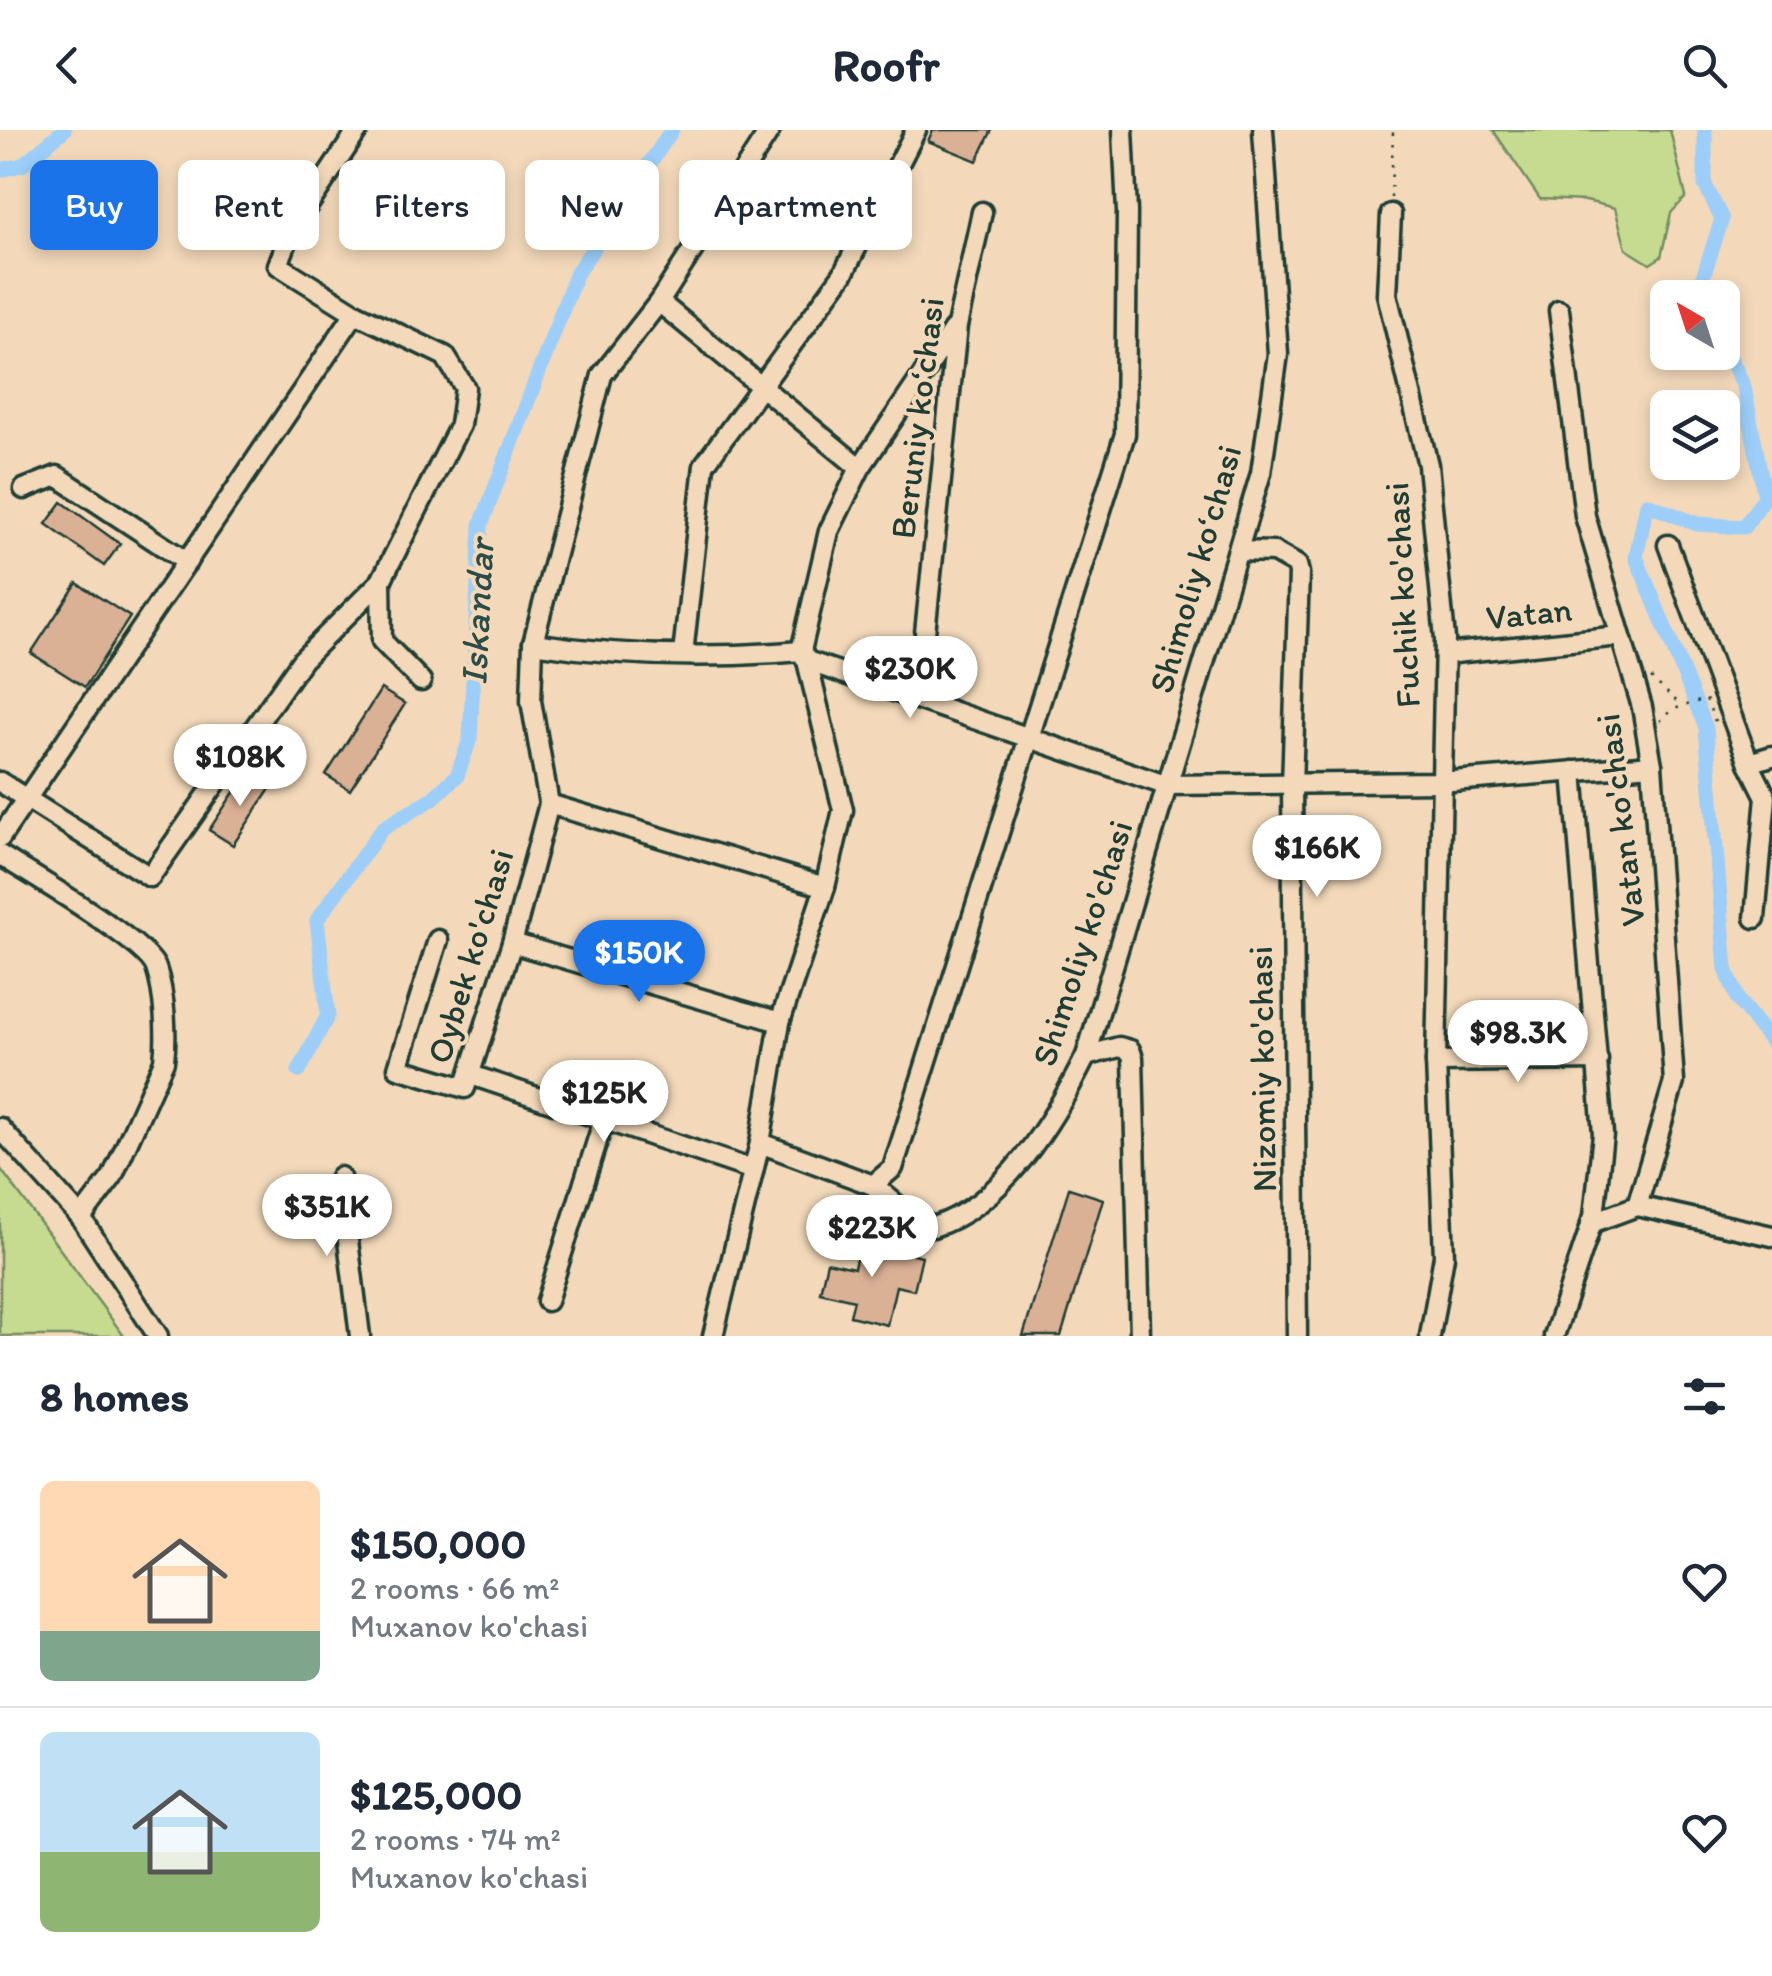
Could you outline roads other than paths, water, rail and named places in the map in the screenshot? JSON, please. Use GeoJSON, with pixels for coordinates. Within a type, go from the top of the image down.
{"type":"FeatureCollection","features":[{"type":"Feature","properties":{"kind":"street"},"geometry":{"type":"LineString","coordinates":[[0,782],[150,877],[302,660],[381,582],[460,424],[465,388],[445,356],[355,313],[278,265],[292,231],[358,130]]}},
{"type":"Feature","properties":{"kind":"street","name":"Oybek ko'chasi"},"geometry":{"type":"LineString","coordinates":[[438,940],[398,1068],[465,1088],[512,943],[550,804],[532,701],[533,643],[602,375],[659,302],[770,130]]}},
{"type":"Feature","properties":{"kind":"street"},"geometry":{"type":"LineString","coordinates":[[683,654],[704,465],[843,274],[916,130]]}},
{"type":"Feature","properties":{"kind":"street"},"geometry":{"type":"LineString","coordinates":[[760,1143],[873,1186],[893,1168],[1125,434],[1127,212],[1123,130]]}},
{"type":"Feature","properties":{"kind":"street","name":"Shimoliy ko‘chasi"},"geometry":{"type":"LineString","coordinates":[[1164,785],[1261,473],[1278,354],[1263,130]]}},
{"type":"Feature","properties":{"kind":"street","name":"Beruniy ko‘chasi"},"geometry":{"type":"LineString","coordinates":[[925,633],[956,326],[982,212]]}},
{"type":"Feature","properties":{"kind":"street","name":"Fuchik ko'chasi"},"geometry":{"type":"LineString","coordinates":[[1390,214],[1387,294],[1428,465],[1444,654],[1436,1062],[1444,1256],[1430,1336]]}},
{"type":"Feature","properties":{"kind":"street"},"geometry":{"type":"LineString","coordinates":[[659,302],[860,468]]}},
{"type":"Feature","properties":{"kind":"street","name":"Vatan ko'chasi"},"geometry":{"type":"LineString","coordinates":[[1560,310],[1586,516],[1648,738],[1652,765],[1674,1082],[1636,1206]]}},
{"type":"Feature","properties":{"kind":"street"},"geometry":{"type":"LineString","coordinates":[[0,838],[355,313]]}},
{"type":"Feature","properties":{"kind":"street"},"geometry":{"type":"LineString","coordinates":[[713,1336],[760,1143],[780,1022],[825,887],[843,810],[804,656],[829,531],[860,468],[956,326]]}},
{"type":"Feature","properties":{"kind":"street"},"geometry":{"type":"LineString","coordinates":[[24,489],[58,476],[186,562]]}},
{"type":"Feature","properties":{"kind":"street"},"geometry":{"type":"LineString","coordinates":[[1668,544],[1766,797],[1755,918]]}},
{"type":"Feature","properties":{"kind":"street","name":"Nizomiy ko'chasi"},"geometry":{"type":"LineString","coordinates":[[1238,552],[1274,552],[1298,564],[1292,786],[1297,1336]]}},
{"type":"Feature","properties":{"kind":"street"},"geometry":{"type":"LineString","coordinates":[[381,582],[382,641],[421,681]]}},
{"type":"Feature","properties":{"kind":"street","name":"Vatan"},"geometry":{"type":"LineString","coordinates":[[1444,654],[1620,636]]}},
{"type":"Feature","properties":{"kind":"street"},"geometry":{"type":"LineString","coordinates":[[533,643],[612,656],[804,656],[1164,785],[1440,782],[1652,765]]}},
{"type":"Feature","properties":{"kind":"street"},"geometry":{"type":"LineString","coordinates":[[1750,763],[1772,756]]}},
{"type":"Feature","properties":{"kind":"street","name":"Vatan ko'chasi"},"geometry":{"type":"LineString","coordinates":[[1554,1336],[1591,1223],[1603,1134],[1573,771]]}},
{"type":"Feature","properties":{"kind":"street","name":"Shimoliy ko'chasi"},"geometry":{"type":"LineString","coordinates":[[873,1186],[910,1216],[933,1227],[955,1220],[1033,1148],[1055,1119],[1086,1056],[1164,785]]}},
{"type":"Feature","properties":{"kind":"street"},"geometry":{"type":"LineString","coordinates":[[550,804],[825,887]]}},
{"type":"Feature","properties":{"kind":"street"},"geometry":{"type":"LineString","coordinates":[[0,855],[132,942],[155,966],[166,1042],[164,1061],[112,1177],[81,1218]]}},
{"type":"Feature","properties":{"kind":"street"},"geometry":{"type":"LineString","coordinates":[[512,943],[780,1022]]}},
{"type":"Feature","properties":{"kind":"street"},"geometry":{"type":"LineString","coordinates":[[1086,1056],[1119,1046],[1130,1050],[1133,1058],[1140,1336]]}},
{"type":"Feature","properties":{"kind":"street"},"geometry":{"type":"LineString","coordinates":[[1436,1062],[1598,1060]]}},
{"type":"Feature","properties":{"kind":"street"},"geometry":{"type":"LineString","coordinates":[[471,1075],[753,1170]]}},
{"type":"Feature","properties":{"kind":"street"},"geometry":{"type":"LineString","coordinates":[[547,1301],[604,1120]]}},
{"type":"Feature","properties":{"kind":"street"},"geometry":{"type":"LineString","coordinates":[[0,1128],[81,1218],[158,1336]]}},
{"type":"Feature","properties":{"kind":"street"},"geometry":{"type":"LineString","coordinates":[[340,1177],[360,1336]]}},
{"type":"Feature","properties":{"kind":"street"},"geometry":{"type":"LineString","coordinates":[[1591,1223],[1636,1206],[1772,1236]]}},
{"type":"Feature","properties":{"kind":"waterway","name":"Iskandar"},"geometry":{"type":"LineString","coordinates":[[0,170],[22,165],[64,130]]}},
{"type":"Feature","properties":{"kind":"waterway","name":"Iskandar"},"geometry":{"type":"LineString","coordinates":[[299,1071],[328,1015],[317,920],[382,829],[432,799],[457,776],[470,739],[481,525],[576,274],[672,130]]}},
{"type":"Feature","properties":{"kind":"waterway"},"geometry":{"type":"LineString","coordinates":[[1702,280],[1722,219],[1705,185],[1705,130]]}},
{"type":"Feature","properties":{"kind":"waterway"},"geometry":{"type":"LineString","coordinates":[[1736,370],[1744,387],[1765,497],[1744,527],[1697,524],[1647,504],[1636,557],[1706,728],[1726,969],[1738,1000],[1772,1043]]}}]}
